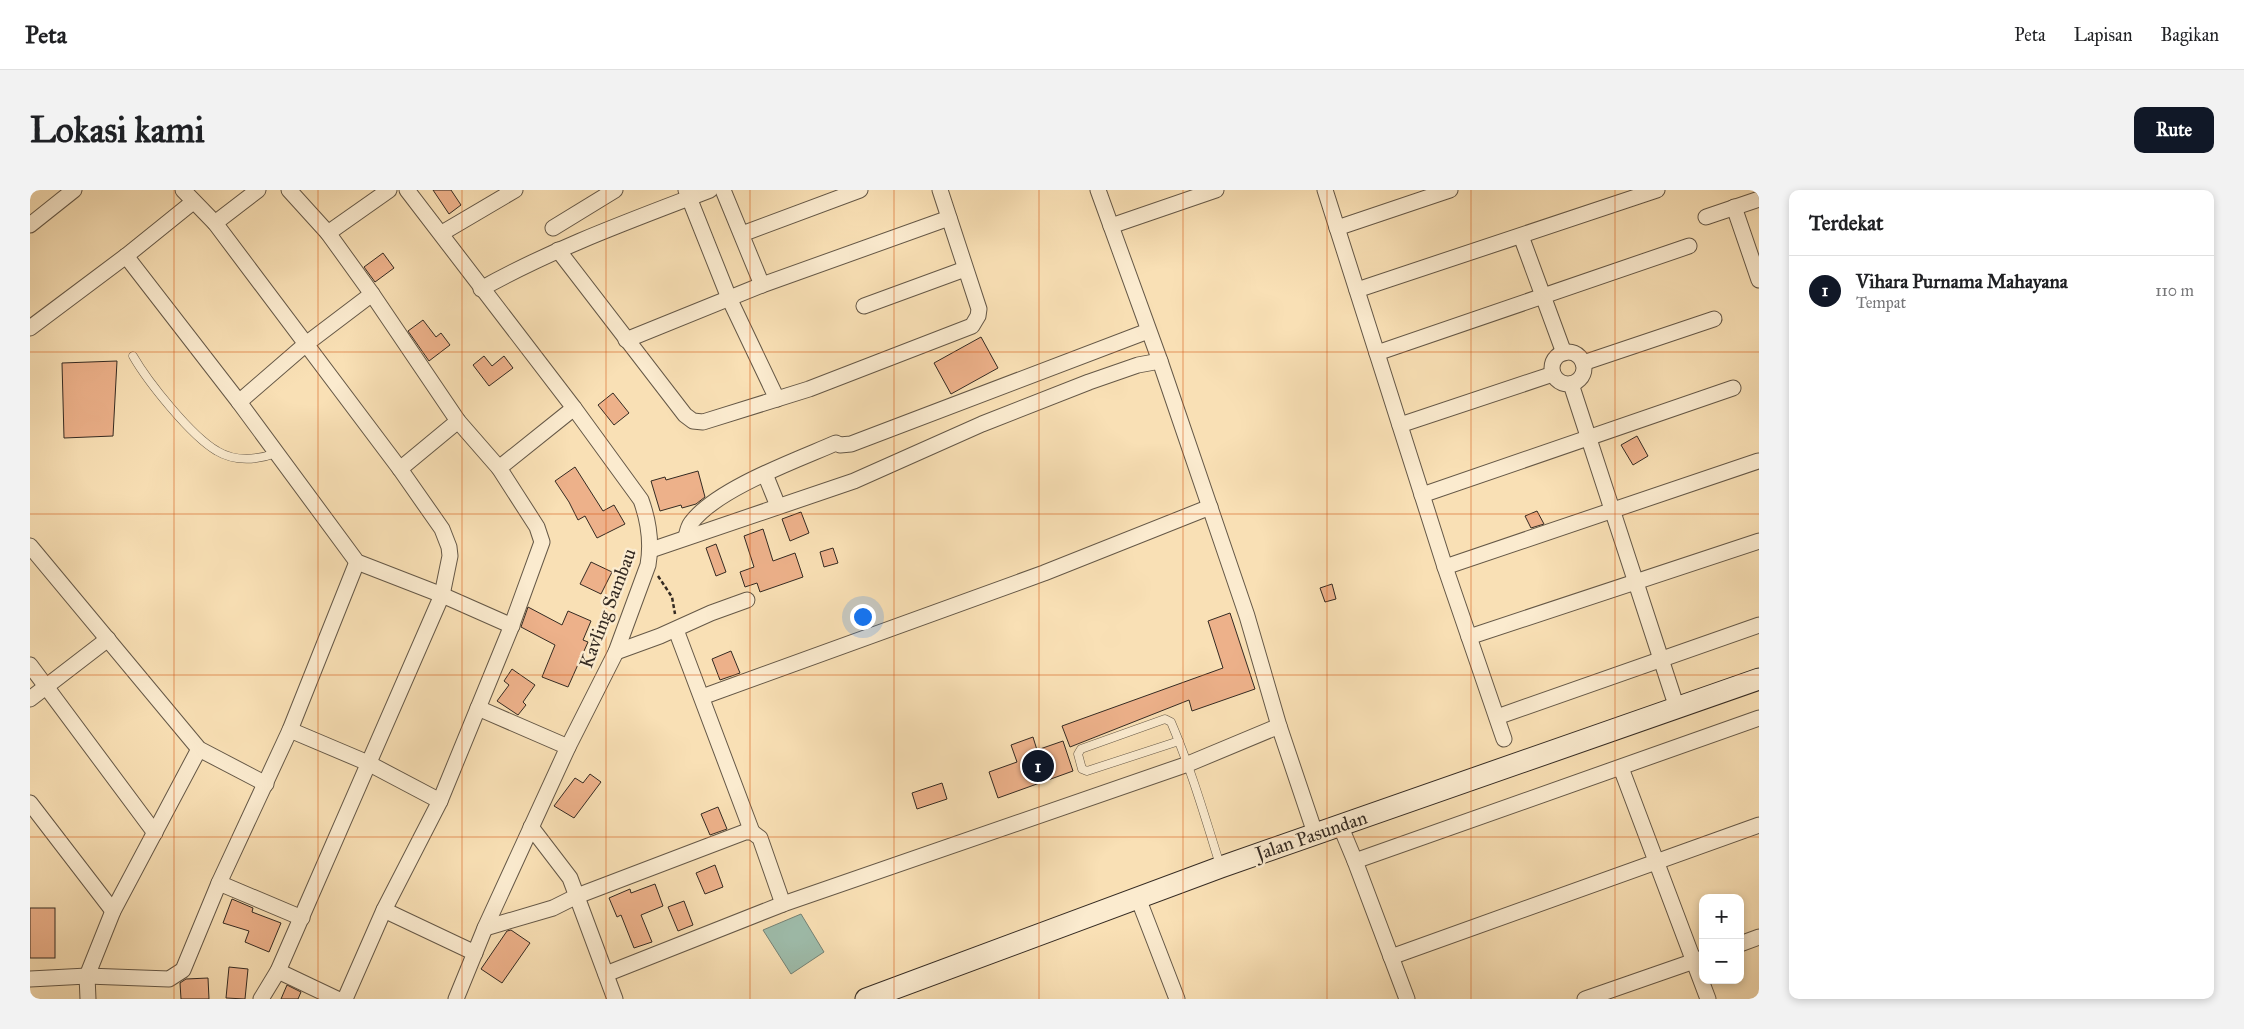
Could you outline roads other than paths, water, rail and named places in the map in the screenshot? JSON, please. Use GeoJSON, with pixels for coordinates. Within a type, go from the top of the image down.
{"type":"FeatureCollection","features":[{"type":"Feature","properties":{"kind":"street"},"geometry":{"type":"LineString","coordinates":[[30,225],[74,190]]}},
{"type":"Feature","properties":{"kind":"street"},"geometry":{"type":"LineString","coordinates":[[183,190],[215,223],[400,469],[446,538],[450,556],[442,595],[278,972],[261,999]]}},
{"type":"Feature","properties":{"kind":"street"},"geometry":{"type":"LineString","coordinates":[[215,223],[258,190]]}},
{"type":"Feature","properties":{"kind":"street"},"geometry":{"type":"LineString","coordinates":[[290,190],[328,233],[458,421],[499,468],[538,527],[542,542],[512,626],[440,801],[384,910],[345,999]]}},
{"type":"Feature","properties":{"kind":"street"},"geometry":{"type":"LineString","coordinates":[[328,233],[389,190]]}},
{"type":"Feature","properties":{"kind":"street","name":"Kavling Sambau"},"geometry":{"type":"LineString","coordinates":[[407,190],[442,233],[481,289],[574,408],[640,500],[648,518],[650,557],[616,652],[568,747],[531,827],[485,928],[456,999]]}},
{"type":"Feature","properties":{"kind":"street"},"geometry":{"type":"LineString","coordinates":[[442,233],[515,190]]}},
{"type":"Feature","properties":{"kind":"street"},"geometry":{"type":"LineString","coordinates":[[553,228],[615,190]]}},
{"type":"Feature","properties":{"kind":"street"},"geometry":{"type":"LineString","coordinates":[[481,289],[525,264],[688,194],[710,190]]}},
{"type":"Feature","properties":{"kind":"street"},"geometry":{"type":"LineString","coordinates":[[723,190],[762,285]]}},
{"type":"Feature","properties":{"kind":"street"},"geometry":{"type":"LineString","coordinates":[[742,234],[860,190]]}},
{"type":"Feature","properties":{"kind":"street"},"geometry":{"type":"LineString","coordinates":[[558,250],[684,415],[694,421],[703,422],[809,389],[972,326],[978,316],[978,309],[940,190]]}},
{"type":"Feature","properties":{"kind":"street"},"geometry":{"type":"LineString","coordinates":[[1098,190],[1160,360],[1248,616],[1279,726],[1315,833]]}},
{"type":"Feature","properties":{"kind":"street"},"geometry":{"type":"LineString","coordinates":[[1111,226],[1216,190]]}},
{"type":"Feature","properties":{"kind":"street"},"geometry":{"type":"LineString","coordinates":[[1325,190],[1445,567],[1504,739]]}},
{"type":"Feature","properties":{"kind":"street"},"geometry":{"type":"LineString","coordinates":[[1337,228],[1450,190]]}},
{"type":"Feature","properties":{"kind":"street"},"geometry":{"type":"LineString","coordinates":[[1357,290],[1657,190]]}},
{"type":"Feature","properties":{"kind":"street"},"geometry":{"type":"LineString","coordinates":[[688,194],[729,298],[777,399]]}},
{"type":"Feature","properties":{"kind":"street"},"geometry":{"type":"LineString","coordinates":[[1706,217],[1759,199]]}},
{"type":"Feature","properties":{"kind":"street"},"geometry":{"type":"LineString","coordinates":[[33,320],[126,256],[193,202]]}},
{"type":"Feature","properties":{"kind":"street"},"geometry":{"type":"LineString","coordinates":[[1734,208],[1754,249],[1759,280]]}},
{"type":"Feature","properties":{"kind":"street"},"geometry":{"type":"LineString","coordinates":[[626,340],[762,285],[949,218]]}},
{"type":"Feature","properties":{"kind":"street"},"geometry":{"type":"LineString","coordinates":[[1521,236],[1564,353]]}},
{"type":"Feature","properties":{"kind":"street"},"geometry":{"type":"LineString","coordinates":[[1377,353],[1690,246]]}},
{"type":"Feature","properties":{"kind":"street"},"geometry":{"type":"LineString","coordinates":[[126,256],[239,402],[357,562],[442,595],[512,626]]}},
{"type":"Feature","properties":{"kind":"street"},"geometry":{"type":"LineString","coordinates":[[864,306],[966,269]]}},
{"type":"Feature","properties":{"kind":"street"},"geometry":{"type":"LineString","coordinates":[[239,402],[306,344],[372,294]]}},
{"type":"Feature","properties":{"kind":"street"},"geometry":{"type":"LineString","coordinates":[[1583,363],[1714,318]]}},
{"type":"Feature","properties":{"kind":"street"},"geometry":{"type":"LineString","coordinates":[[686,537],[690,524],[705,509],[740,486],[765,474],[836,443],[851,444],[1148,331]]}},
{"type":"Feature","properties":{"kind":"street"},"geometry":{"type":"LineString","coordinates":[[1564,353],[1576,354],[1583,363],[1584,370],[1580,379],[1571,384],[1560,382],[1553,374],[1552,369],[1555,359],[1564,353]]}},
{"type":"Feature","properties":{"kind":"street"},"geometry":{"type":"LineString","coordinates":[[650,557],[686,537],[854,481],[982,424],[1089,382],[1138,365],[1160,360]]}},
{"type":"Feature","properties":{"kind":"street"},"geometry":{"type":"LineString","coordinates":[[1400,424],[1553,374]]}},
{"type":"Feature","properties":{"kind":"street"},"geometry":{"type":"LineString","coordinates":[[1571,384],[1677,708]]}},
{"type":"Feature","properties":{"kind":"street"},"geometry":{"type":"LineString","coordinates":[[1422,495],[1733,388]]}},
{"type":"Feature","properties":{"kind":"street"},"geometry":{"type":"LineString","coordinates":[[499,468],[574,408]]}},
{"type":"Feature","properties":{"kind":"street"},"geometry":{"type":"LineString","coordinates":[[400,469],[458,421]]}},
{"type":"Feature","properties":{"kind":"street"},"geometry":{"type":"LineString","coordinates":[[1445,567],[1758,461]]}},
{"type":"Feature","properties":{"kind":"street"},"geometry":{"type":"LineString","coordinates":[[765,474],[778,506]]}},
{"type":"Feature","properties":{"kind":"street"},"geometry":{"type":"LineString","coordinates":[[702,697],[1044,573],[1210,508]]}},
{"type":"Feature","properties":{"kind":"street"},"geometry":{"type":"LineString","coordinates":[[1469,637],[1759,541]]}},
{"type":"Feature","properties":{"kind":"street"},"geometry":{"type":"LineString","coordinates":[[30,546],[198,749],[266,784]]}},
{"type":"Feature","properties":{"kind":"street"},"geometry":{"type":"LineString","coordinates":[[30,979],[87,976],[170,979],[180,974],[219,883],[290,730],[357,562]]}},
{"type":"Feature","properties":{"kind":"street"},"geometry":{"type":"LineString","coordinates":[[616,652],[676,630],[711,613],[747,600]]}},
{"type":"Feature","properties":{"kind":"street"},"geometry":{"type":"LineString","coordinates":[[1497,717],[1759,626]]}},
{"type":"Feature","properties":{"kind":"street"},"geometry":{"type":"LineString","coordinates":[[676,630],[752,832],[760,838],[783,904]]}},
{"type":"Feature","properties":{"kind":"street"},"geometry":{"type":"LineString","coordinates":[[30,699],[108,639]]}},
{"type":"Feature","properties":{"kind":"street"},"geometry":{"type":"LineString","coordinates":[[30,665],[155,832]]}},
{"type":"Feature","properties":{"kind":"street","name":"Jalan Pasundan"},"geometry":{"type":"LineString","coordinates":[[866,999],[1315,833],[1759,678]]}},
{"type":"Feature","properties":{"kind":"street"},"geometry":{"type":"LineString","coordinates":[[478,708],[568,747]]}},
{"type":"Feature","properties":{"kind":"street"},"geometry":{"type":"LineString","coordinates":[[1355,861],[1759,718]]}},
{"type":"Feature","properties":{"kind":"street"},"geometry":{"type":"LineString","coordinates":[[606,974],[783,904],[1188,764],[1279,726]]}},
{"type":"Feature","properties":{"kind":"street"},"geometry":{"type":"LineString","coordinates":[[290,730],[368,763],[440,801]]}},
{"type":"Feature","properties":{"kind":"street"},"geometry":{"type":"LineString","coordinates":[[88,999],[87,976],[113,911],[198,749]]}},
{"type":"Feature","properties":{"kind":"street"},"geometry":{"type":"LineString","coordinates":[[1585,999],[1699,960],[1656,860],[1621,768]]}},
{"type":"Feature","properties":{"kind":"street"},"geometry":{"type":"LineString","coordinates":[[30,803],[113,911]]}},
{"type":"Feature","properties":{"kind":"street"},"geometry":{"type":"LineString","coordinates":[[1340,825],[1407,999]]}},
{"type":"Feature","properties":{"kind":"street"},"geometry":{"type":"LineString","coordinates":[[1391,957],[1656,860],[1759,825]]}},
{"type":"Feature","properties":{"kind":"street"},"geometry":{"type":"LineString","coordinates":[[531,827],[570,878],[614,999]]}},
{"type":"Feature","properties":{"kind":"street"},"geometry":{"type":"LineString","coordinates":[[485,928],[554,908],[577,896],[738,834],[752,832]]}},
{"type":"Feature","properties":{"kind":"street"},"geometry":{"type":"LineString","coordinates":[[219,883],[302,918]]}},
{"type":"Feature","properties":{"kind":"street"},"geometry":{"type":"LineString","coordinates":[[1138,898],[1177,999]]}},
{"type":"Feature","properties":{"kind":"street"},"geometry":{"type":"LineString","coordinates":[[384,910],[475,953]]}},
{"type":"Feature","properties":{"kind":"street"},"geometry":{"type":"LineString","coordinates":[[1744,943],[1759,937]]}},
{"type":"Feature","properties":{"kind":"street"},"geometry":{"type":"LineString","coordinates":[[278,972],[337,999]]}},
{"type":"Feature","properties":{"kind":"street"},"geometry":{"type":"LineString","coordinates":[[1705,984],[1708,999]]}},
{"type":"Feature","properties":{"kind":"lane"},"geometry":{"type":"LineString","coordinates":[[133,356],[145,377],[194,432],[218,452],[245,459],[261,459],[276,453]]}},
{"type":"Feature","properties":{"kind":"lane"},"geometry":{"type":"LineString","coordinates":[[1179,742],[1087,771],[1082,769],[1078,754],[1081,749],[1165,719],[1171,722],[1188,764],[1221,867]]}},
{"type":"Feature","properties":{"kind":"place","name":"Vihara Purnama Mahayana"},"geometry":{"type":"Point","coordinates":[1038,766]}}]}
